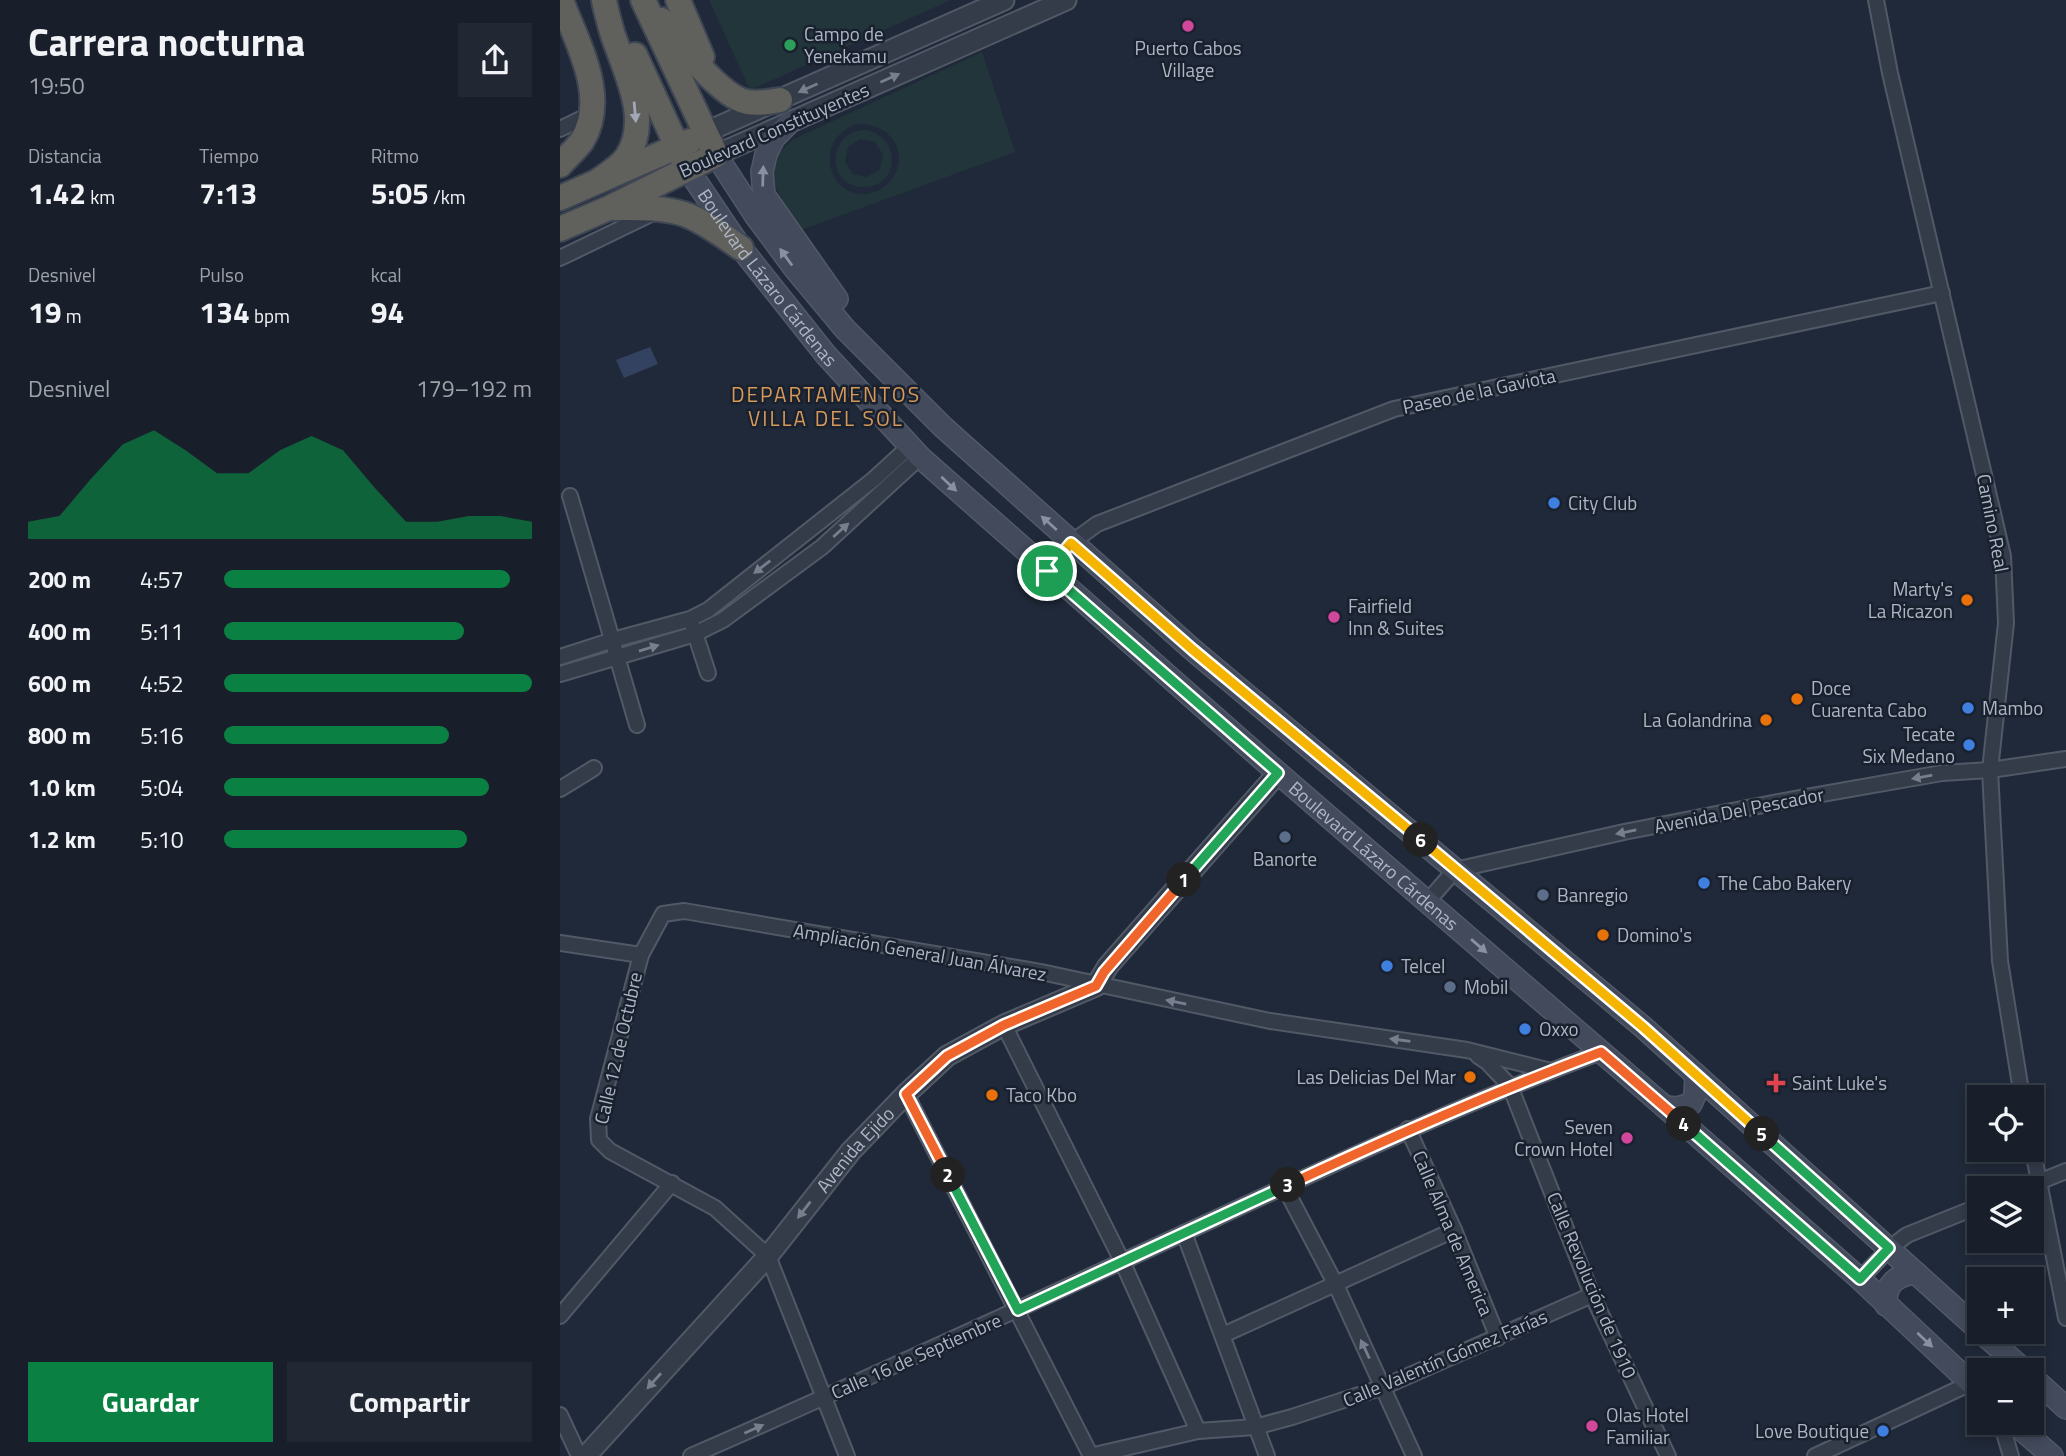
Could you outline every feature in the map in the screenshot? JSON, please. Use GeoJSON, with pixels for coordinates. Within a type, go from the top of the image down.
{"type":"FeatureCollection","features":[{"type":"Feature","properties":{"kind":"highway"},"geometry":{"type":"LineString","coordinates":[[560,165],[582,141],[594,112],[589,75],[561,0]]}},
{"type":"Feature","properties":{"kind":"highway"},"geometry":{"type":"LineString","coordinates":[[598,181],[625,160],[636,130],[632,91],[604,0]]}},
{"type":"Feature","properties":{"kind":"highway"},"geometry":{"type":"LineString","coordinates":[[610,0],[682,158]]}},
{"type":"Feature","properties":{"kind":"highway"},"geometry":{"type":"LineString","coordinates":[[645,0],[725,91],[740,100],[760,103],[780,100]]}},
{"type":"Feature","properties":{"kind":"highway"},"geometry":{"type":"LineString","coordinates":[[645,0],[711,144]]}},
{"type":"Feature","properties":{"kind":"highway"},"geometry":{"type":"LineString","coordinates":[[678,0],[713,79]]}},
{"type":"Feature","properties":{"kind":"highway","name":"Boulevard Constituyentes"},"geometry":{"type":"LineString","coordinates":[[560,229],[609,208],[682,158],[711,144]]}},
{"type":"Feature","properties":{"kind":"highway","name":"Boulevard Constituyentes"},"geometry":{"type":"LineString","coordinates":[[560,198],[598,181],[682,158]]}},
{"type":"Feature","properties":{"kind":"highway"},"geometry":{"type":"LineString","coordinates":[[609,208],[684,214],[741,248]]}},
{"type":"Feature","properties":{"kind":"main road"},"geometry":{"type":"LineString","coordinates":[[789,123],[774,138],[766,154],[762,187],[767,202],[846,312],[943,428]]}},
{"type":"Feature","properties":{"kind":"main road","name":"Boulevard Lázaro Cárdenas"},"geometry":{"type":"LineString","coordinates":[[711,144],[755,215],[794,269],[845,329],[943,428],[1193,650],[1643,1027],[1967,1319]]}},
{"type":"Feature","properties":{"kind":"main road","name":"Boulevard Lázaro Cárdenas"},"geometry":{"type":"LineString","coordinates":[[682,158],[741,248],[826,355],[915,452],[1278,773],[1665,1107],[1860,1279],[1967,1380]]}},
{"type":"Feature","properties":{"kind":"main road"},"geometry":{"type":"LineString","coordinates":[[1665,1107],[1678,1108],[1691,1104],[1695,1095],[1696,1075]]}},
{"type":"Feature","properties":{"kind":"main road"},"geometry":{"type":"LineString","coordinates":[[1886,1304],[1886,1295],[1892,1281],[1916,1273]]}},
{"type":"Feature","properties":{"kind":"main road","name":"Boulevard Lázaro Cárdenas"},"geometry":{"type":"LineString","coordinates":[[1995,1344],[2010,1358]]}},
{"type":"Feature","properties":{"kind":"main road"},"geometry":{"type":"LineString","coordinates":[[2044,1388],[2066,1408]]}},
{"type":"Feature","properties":{"kind":"main road"},"geometry":{"type":"LineString","coordinates":[[2028,1435],[2052,1456]]}},
{"type":"Feature","properties":{"kind":"street","name":"Boulevard Constituyentes"},"geometry":{"type":"LineString","coordinates":[[711,144],[780,100],[1004,0]]}},
{"type":"Feature","properties":{"kind":"street","name":"Boulevard Constituyentes"},"geometry":{"type":"LineString","coordinates":[[711,144],[789,123],[1066,0]]}},
{"type":"Feature","properties":{"kind":"street","name":"Camino Real"},"geometry":{"type":"LineString","coordinates":[[1876,0],[1890,73],[2003,556],[2006,623],[1990,770],[2000,961],[2020,1085]]}},
{"type":"Feature","properties":{"kind":"street"},"geometry":{"type":"LineString","coordinates":[[560,130],[594,112]]}},
{"type":"Feature","properties":{"kind":"street"},"geometry":{"type":"LineString","coordinates":[[560,258],[659,210]]}},
{"type":"Feature","properties":{"kind":"street","name":"Paseo de la Gaviota"},"geometry":{"type":"LineString","coordinates":[[1047,571],[1071,543],[1097,524],[1394,409],[1942,293]]}},
{"type":"Feature","properties":{"kind":"street"},"geometry":{"type":"LineString","coordinates":[[560,674],[618,657],[693,627],[708,610],[874,480],[915,452]]}},
{"type":"Feature","properties":{"kind":"street"},"geometry":{"type":"LineString","coordinates":[[560,657],[612,640],[723,620],[822,547],[915,452]]}},
{"type":"Feature","properties":{"kind":"street"},"geometry":{"type":"LineString","coordinates":[[570,496],[637,725]]}},
{"type":"Feature","properties":{"kind":"street"},"geometry":{"type":"LineString","coordinates":[[693,627],[708,673]]}},
{"type":"Feature","properties":{"kind":"street","name":"Avenida Del Pescador"},"geometry":{"type":"LineString","coordinates":[[1455,870],[1624,832],[1794,799],[1942,773],[1990,770],[2066,759]]}},
{"type":"Feature","properties":{"kind":"street"},"geometry":{"type":"LineString","coordinates":[[560,789],[594,768]]}},
{"type":"Feature","properties":{"kind":"street"},"geometry":{"type":"LineString","coordinates":[[1096,986],[1104,972],[1278,773]]}},
{"type":"Feature","properties":{"kind":"street"},"geometry":{"type":"LineString","coordinates":[[1428,901],[1455,870]]}},
{"type":"Feature","properties":{"kind":"street","name":"Ampliación General Juan Álvarez"},"geometry":{"type":"LineString","coordinates":[[641,955],[663,914],[684,911],[1041,972],[1096,986],[1269,1021],[1468,1050],[1551,1071]]}},
{"type":"Feature","properties":{"kind":"street"},"geometry":{"type":"LineString","coordinates":[[560,944],[641,955]]}},
{"type":"Feature","properties":{"kind":"street","name":"Calle 12 de Octubre"},"geometry":{"type":"LineString","coordinates":[[641,955],[598,1119],[598,1140],[610,1151],[715,1208],[768,1256],[847,1456]]}},
{"type":"Feature","properties":{"kind":"street","name":"Avenida Ejido"},"geometry":{"type":"LineString","coordinates":[[586,1456],[768,1256],[851,1151],[947,1056],[1004,1025],[1096,986]]}},
{"type":"Feature","properties":{"kind":"street"},"geometry":{"type":"LineString","coordinates":[[1004,1025],[1122,1261],[1198,1431]]}},
{"type":"Feature","properties":{"kind":"street","name":"Calle Revolución de 1910"},"geometry":{"type":"LineString","coordinates":[[1468,1050],[1487,1062],[1510,1086],[1592,1295],[1668,1456]]}},
{"type":"Feature","properties":{"kind":"street","name":"Calle 16 de Septiembre"},"geometry":{"type":"LineString","coordinates":[[691,1456],[1018,1310],[1408,1129],[1510,1086],[1601,1052]]}},
{"type":"Feature","properties":{"kind":"street"},"geometry":{"type":"LineString","coordinates":[[906,1094],[1091,1456]]}},
{"type":"Feature","properties":{"kind":"street","name":"Calle Alma de America"},"geometry":{"type":"LineString","coordinates":[[1408,1129],[1454,1230],[1498,1338]]}},
{"type":"Feature","properties":{"kind":"street"},"geometry":{"type":"LineString","coordinates":[[2044,1180],[2066,1171]]}},
{"type":"Feature","properties":{"kind":"street"},"geometry":{"type":"LineString","coordinates":[[560,1316],[672,1183]]}},
{"type":"Feature","properties":{"kind":"street"},"geometry":{"type":"LineString","coordinates":[[1284,1186],[1335,1284],[1414,1456]]}},
{"type":"Feature","properties":{"kind":"street"},"geometry":{"type":"LineString","coordinates":[[2044,1207],[2066,1318]]}},
{"type":"Feature","properties":{"kind":"street"},"geometry":{"type":"LineString","coordinates":[[1860,1279],[1889,1248],[1907,1235],[1967,1211]]}},
{"type":"Feature","properties":{"kind":"street"},"geometry":{"type":"LineString","coordinates":[[1223,1335],[1454,1230]]}},
{"type":"Feature","properties":{"kind":"street"},"geometry":{"type":"LineString","coordinates":[[1184,1233],[1267,1456]]}},
{"type":"Feature","properties":{"kind":"street","name":"Calle Valentín Gómez Farías"},"geometry":{"type":"LineString","coordinates":[[1091,1456],[1198,1431],[1274,1423],[1383,1387],[1592,1295]]}},
{"type":"Feature","properties":{"kind":"street"},"geometry":{"type":"LineString","coordinates":[[1815,1456],[1967,1390]]}},
{"type":"Feature","properties":{"kind":"street"},"geometry":{"type":"LineString","coordinates":[[560,1415],[579,1456]]}},
{"type":"Feature","properties":{"kind":"street"},"geometry":{"type":"LineString","coordinates":[[2005,1435],[2011,1456]]}},
{"type":"Feature","properties":{"kind":"green space","name":"Campo de Yenekamu"},"geometry":{"type":"Polygon","coordinates":[[[709,0],[951,0],[750,90],[709,0]]]}},
{"type":"Feature","properties":{"kind":"green space"},"geometry":{"type":"Polygon","coordinates":[[[982,52],[1015,152],[801,230],[779,195],[773,171],[783,149],[796,138],[982,52]],[[856,124],[841,133],[833,145],[830,158],[832,171],[839,183],[849,191],[862,194],[885,186],[896,172],[899,162],[899,152],[891,137],[866,124],[856,124]]]}},
{"type":"Feature","properties":{"kind":"green space"},"geometry":{"type":"Polygon","coordinates":[[[866,130],[878,134],[891,151],[890,171],[885,179],[876,185],[852,185],[843,179],[838,170],[838,149],[843,139],[866,130]],[[860,139],[848,147],[845,162],[853,174],[867,177],[880,169],[883,155],[875,142],[860,139]]]}},
{"type":"Feature","properties":{"kind":"water"},"geometry":{"type":"Polygon","coordinates":[[[650,347],[658,364],[624,378],[616,360],[650,347]]]}},
{"type":"Feature","properties":{"kind":"place","name":"Puerto Cabos Village"},"geometry":{"type":"Point","coordinates":[1188,26]}},
{"type":"Feature","properties":{"kind":"place","name":"Campo de Yenekamu"},"geometry":{"type":"Point","coordinates":[790,45]}},
{"type":"Feature","properties":{"kind":"place","name":"City Club"},"geometry":{"type":"Point","coordinates":[1554,503]}},
{"type":"Feature","properties":{"kind":"place","name":"Marty's La Ricazon"},"geometry":{"type":"Point","coordinates":[1967,600]}},
{"type":"Feature","properties":{"kind":"place","name":"Fairfield Inn & Suites"},"geometry":{"type":"Point","coordinates":[1334,617]}},
{"type":"Feature","properties":{"kind":"place","name":"Doce Cuarenta Cabo"},"geometry":{"type":"Point","coordinates":[1797,699]}},
{"type":"Feature","properties":{"kind":"place","name":"Mambo"},"geometry":{"type":"Point","coordinates":[1968,708]}},
{"type":"Feature","properties":{"kind":"place","name":"La Golandrina"},"geometry":{"type":"Point","coordinates":[1766,720]}},
{"type":"Feature","properties":{"kind":"place","name":"Tecate Six Medano"},"geometry":{"type":"Point","coordinates":[1969,745]}},
{"type":"Feature","properties":{"kind":"place","name":"Banorte"},"geometry":{"type":"Point","coordinates":[1285,837]}},
{"type":"Feature","properties":{"kind":"place","name":"The Cabo Bakery"},"geometry":{"type":"Point","coordinates":[1704,883]}},
{"type":"Feature","properties":{"kind":"place","name":"Banregio"},"geometry":{"type":"Point","coordinates":[1543,895]}},
{"type":"Feature","properties":{"kind":"place","name":"Domino's"},"geometry":{"type":"Point","coordinates":[1603,935]}},
{"type":"Feature","properties":{"kind":"place","name":"Telcel"},"geometry":{"type":"Point","coordinates":[1387,966]}},
{"type":"Feature","properties":{"kind":"place","name":"Mobil"},"geometry":{"type":"Point","coordinates":[1450,987]}},
{"type":"Feature","properties":{"kind":"place","name":"Oxxo"},"geometry":{"type":"Point","coordinates":[1525,1029]}},
{"type":"Feature","properties":{"kind":"place","name":"Las Delicias Del Mar"},"geometry":{"type":"Point","coordinates":[1470,1077]}},
{"type":"Feature","properties":{"kind":"place","name":"Saint Luke's"},"geometry":{"type":"Point","coordinates":[1776,1083]}},
{"type":"Feature","properties":{"kind":"place","name":"Taco Kbo"},"geometry":{"type":"Point","coordinates":[992,1095]}},
{"type":"Feature","properties":{"kind":"place","name":"Seven Crown Hotel"},"geometry":{"type":"Point","coordinates":[1627,1138]}},
{"type":"Feature","properties":{"kind":"place","name":"Olas Hotel Familiar"},"geometry":{"type":"Point","coordinates":[1592,1426]}},
{"type":"Feature","properties":{"kind":"place","name":"Love Boutique"},"geometry":{"type":"Point","coordinates":[1883,1431]}},
{"type":"Feature","properties":{"kind":"district","name":"DEPARTAMENTOS VILLA DEL SOL"},"geometry":{"type":"Point","coordinates":[826,407]}},
{"type":"Feature","properties":{"kind":"route"},"geometry":{"type":"LineString","coordinates":[[1071,543],[1193,650],[1643,1027],[1889,1248],[1860,1279],[1601,1052],[1510,1086],[1408,1129],[1018,1310],[906,1094],[947,1056],[1004,1025],[1096,986],[1104,972],[1278,773],[1047,571],[1071,543]]}}]}
